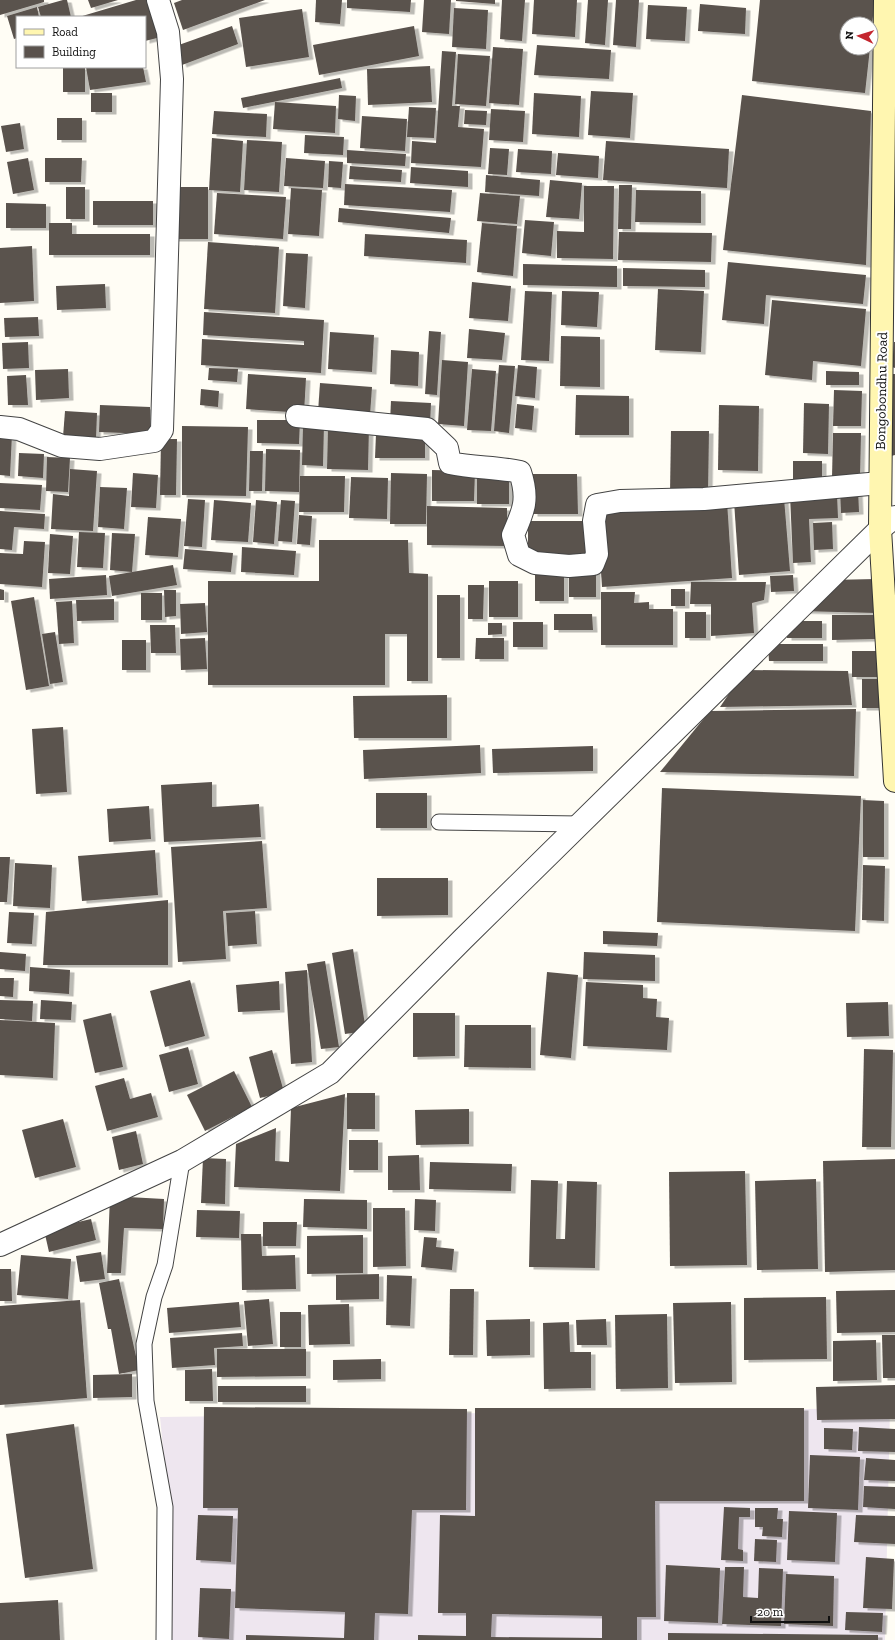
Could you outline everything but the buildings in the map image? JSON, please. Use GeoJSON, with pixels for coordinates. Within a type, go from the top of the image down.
{"type":"FeatureCollection","features":[{"type":"Feature","properties":{"kind":"street"},"geometry":{"type":"LineString","coordinates":[[0,427],[19,429],[62,446],[100,449],[154,441],[162,430],[172,79],[168,32],[158,0]]}},
{"type":"Feature","properties":{"kind":"street","name":"Bongobondhu Road"},"geometry":{"type":"LineString","coordinates":[[885,0],[880,483],[887,523],[895,781]]}},
{"type":"Feature","properties":{"kind":"street"},"geometry":{"type":"LineString","coordinates":[[297,416],[427,429],[447,448],[450,463],[465,466],[502,468],[520,472],[524,484],[524,509],[513,534],[519,555],[535,563],[569,566],[593,564],[596,554],[594,521],[596,505],[620,502],[704,499],[880,483]]}},
{"type":"Feature","properties":{"kind":"street"},"geometry":{"type":"LineString","coordinates":[[0,1245],[182,1161],[330,1073],[580,824],[887,523]]}},
{"type":"Feature","properties":{"kind":"lane"},"geometry":{"type":"LineString","coordinates":[[439,822],[580,824]]}},
{"type":"Feature","properties":{"kind":"lane"},"geometry":{"type":"LineString","coordinates":[[164,1640],[165,1507],[146,1401],[144,1344],[154,1297],[165,1266],[182,1161]]}},
{"type":"Feature","properties":{"kind":"shaded area"},"geometry":{"type":"Polygon","coordinates":[[[890,1408],[885,1640],[171,1640],[171,1530],[160,1417],[890,1408]]]}}]}
